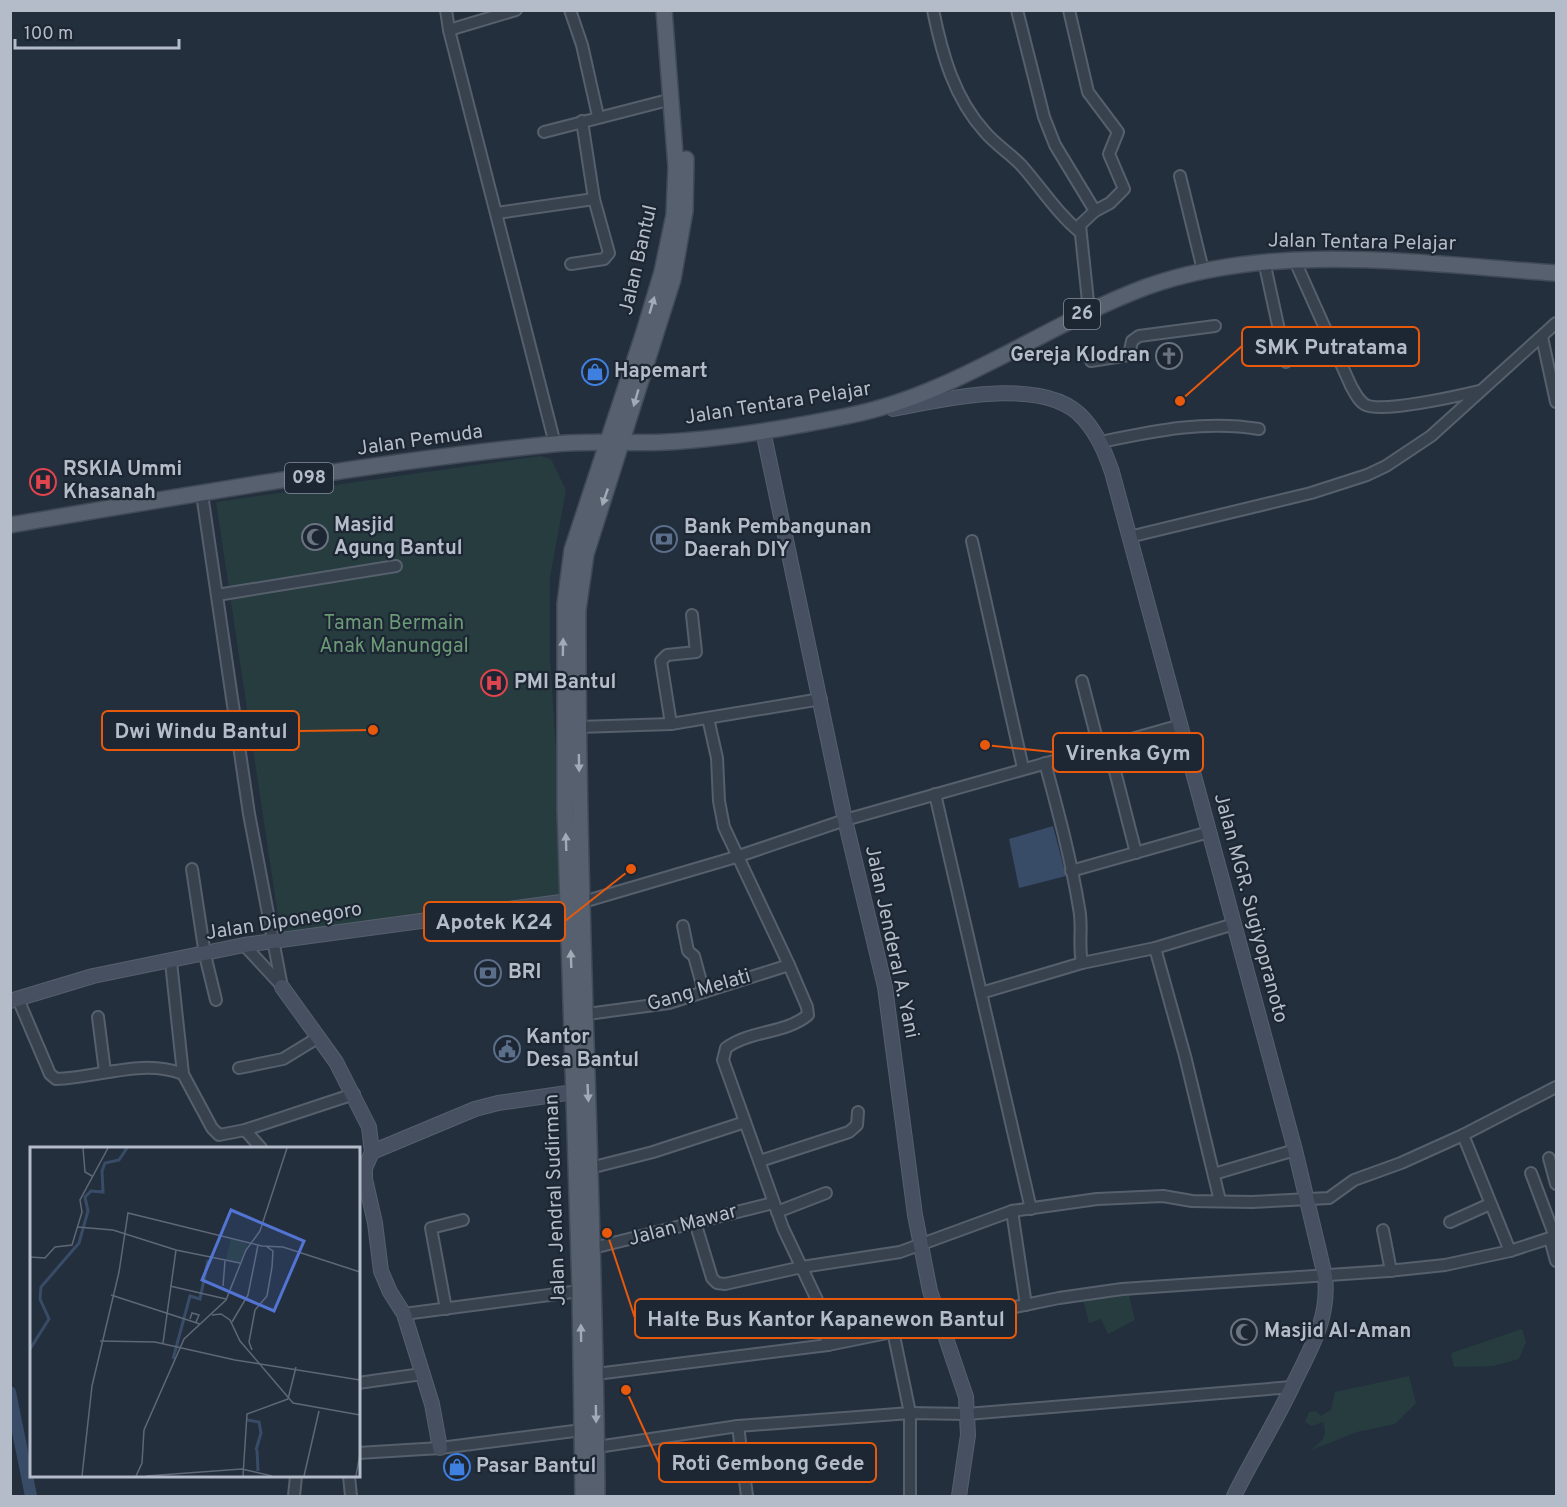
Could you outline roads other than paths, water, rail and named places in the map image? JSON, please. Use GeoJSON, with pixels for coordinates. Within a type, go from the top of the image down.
{"type":"FeatureCollection","features":[{"type":"Feature","properties":{"kind":"main road","name":"Jalan Bantul"},"geometry":{"type":"LineString","coordinates":[[616,441],[670,239],[674,215],[676,167],[664,10]]}},
{"type":"Feature","properties":{"kind":"main road","name":"Jalan Bantul"},"geometry":{"type":"LineString","coordinates":[[616,441],[672,279],[685,211],[686,164],[673,10]]}},
{"type":"Feature","properties":{"kind":"main road","name":"Jalan Tentara Pelajar"},"geometry":{"type":"LineString","coordinates":[[616,441],[668,442],[764,431],[849,416],[889,406],[924,393],[1089,311],[1147,287],[1203,270],[1294,259],[1557,273]]}},
{"type":"Feature","properties":{"kind":"main road","name":"Jalan MGR. Sugiyopranoto"},"geometry":{"type":"LineString","coordinates":[[849,416],[942,399],[1014,392],[1040,396],[1068,407],[1083,417],[1101,442],[1112,472],[1308,1198],[1325,1276],[1327,1296],[1322,1326],[1309,1356],[1234,1497]]}},
{"type":"Feature","properties":{"kind":"main road","name":"Jalan Jenderal A. Yani"},"geometry":{"type":"LineString","coordinates":[[764,431],[778,510],[845,820],[885,987],[921,1243],[939,1323],[963,1390],[967,1414],[967,1453],[959,1497]]}},
{"type":"Feature","properties":{"kind":"main road","name":"Jalan Pemuda"},"geometry":{"type":"LineString","coordinates":[[10,525],[426,460],[555,444],[616,441]]}},
{"type":"Feature","properties":{"kind":"main road","name":"Jalan Jendral Sudirman"},"geometry":{"type":"LineString","coordinates":[[576,901],[579,588],[616,441]]}},
{"type":"Feature","properties":{"kind":"main road","name":"Jalan Jendral Sudirman"},"geometry":{"type":"LineString","coordinates":[[583,1497],[582,1430],[587,1308],[593,1248],[590,1168],[579,1015],[576,901],[563,662],[567,578],[577,533],[616,441]]}},
{"type":"Feature","properties":{"kind":"main road","name":"Jalan Diponegoro"},"geometry":{"type":"LineString","coordinates":[[14,1000],[93,976],[272,940],[576,901]]}},
{"type":"Feature","properties":{"kind":"main road"},"geometry":{"type":"LineString","coordinates":[[282,987],[319,1037],[354,1094],[371,1134],[372,1152],[365,1168],[365,1179],[375,1223],[381,1271],[390,1292],[404,1314],[432,1404],[440,1448]]}},
{"type":"Feature","properties":{"kind":"main road","name":"Jalan Jendral Sudirman"},"geometry":{"type":"LineString","coordinates":[[579,1015],[574,1092],[580,1291],[587,1308],[596,1374],[597,1497]]}},
{"type":"Feature","properties":{"kind":"main road"},"geometry":{"type":"LineString","coordinates":[[372,1152],[474,1109],[498,1103],[574,1092]]}},
{"type":"Feature","properties":{"kind":"street"},"geometry":{"type":"LineString","coordinates":[[446,10],[449,30],[555,444]]}},
{"type":"Feature","properties":{"kind":"street"},"geometry":{"type":"LineString","coordinates":[[449,30],[516,10]]}},
{"type":"Feature","properties":{"kind":"street"},"geometry":{"type":"LineString","coordinates":[[570,10],[582,45],[598,117]]}},
{"type":"Feature","properties":{"kind":"street"},"geometry":{"type":"LineString","coordinates":[[933,10],[951,75],[967,108],[986,134],[1019,163],[1063,218],[1080,232]]}},
{"type":"Feature","properties":{"kind":"street"},"geometry":{"type":"LineString","coordinates":[[1017,10],[1052,135],[1063,159],[1095,211]]}},
{"type":"Feature","properties":{"kind":"street"},"geometry":{"type":"LineString","coordinates":[[1069,10],[1088,92],[1118,132],[1109,154],[1124,189],[1110,203],[1082,221],[1080,232],[1085,258],[1089,311]]}},
{"type":"Feature","properties":{"kind":"street"},"geometry":{"type":"LineString","coordinates":[[544,132],[672,99]]}},
{"type":"Feature","properties":{"kind":"street"},"geometry":{"type":"LineString","coordinates":[[571,264],[608,256],[594,199],[582,121]]}},
{"type":"Feature","properties":{"kind":"street"},"geometry":{"type":"LineString","coordinates":[[1180,176],[1203,270]]}},
{"type":"Feature","properties":{"kind":"street"},"geometry":{"type":"LineString","coordinates":[[497,213],[594,199]]}},
{"type":"Feature","properties":{"kind":"street"},"geometry":{"type":"LineString","coordinates":[[1294,259],[1351,386],[1360,401],[1367,406],[1392,406],[1481,390]]}},
{"type":"Feature","properties":{"kind":"street"},"geometry":{"type":"LineString","coordinates":[[1264,261],[1286,362]]}},
{"type":"Feature","properties":{"kind":"street"},"geometry":{"type":"LineString","coordinates":[[1129,537],[1311,493],[1367,476],[1416,446],[1557,323]]}},
{"type":"Feature","properties":{"kind":"street"},"geometry":{"type":"LineString","coordinates":[[1091,361],[1129,355],[1132,341],[1139,336],[1215,326]]}},
{"type":"Feature","properties":{"kind":"street"},"geometry":{"type":"LineString","coordinates":[[1542,337],[1557,402]]}},
{"type":"Feature","properties":{"kind":"street"},"geometry":{"type":"LineString","coordinates":[[1101,442],[1198,425],[1226,424],[1259,429]]}},
{"type":"Feature","properties":{"kind":"street"},"geometry":{"type":"LineString","coordinates":[[202,494],[249,814],[282,987]]}},
{"type":"Feature","properties":{"kind":"street"},"geometry":{"type":"LineString","coordinates":[[972,541],[1023,768]]}},
{"type":"Feature","properties":{"kind":"street"},"geometry":{"type":"LineString","coordinates":[[217,595],[396,566]]}},
{"type":"Feature","properties":{"kind":"street"},"geometry":{"type":"LineString","coordinates":[[671,724],[661,661],[663,657],[696,652],[692,615]]}},
{"type":"Feature","properties":{"kind":"street"},"geometry":{"type":"LineString","coordinates":[[1082,681],[1136,853]]}},
{"type":"Feature","properties":{"kind":"street"},"geometry":{"type":"LineString","coordinates":[[579,727],[671,724],[820,699]]}},
{"type":"Feature","properties":{"kind":"street"},"geometry":{"type":"LineString","coordinates":[[708,718],[717,758],[721,817],[736,857],[807,1006],[807,1016],[796,1023],[738,1039],[726,1048],[723,1056],[775,1207],[818,1302],[828,1345]]}},
{"type":"Feature","properties":{"kind":"street"},"geometry":{"type":"LineString","coordinates":[[576,901],[736,857],[845,820],[1023,768],[1181,725]]}},
{"type":"Feature","properties":{"kind":"street"},"geometry":{"type":"LineString","coordinates":[[1045,763],[1062,825],[1081,916],[1078,946],[1082,963]]}},
{"type":"Feature","properties":{"kind":"street"},"geometry":{"type":"LineString","coordinates":[[935,794],[1031,1209]]}},
{"type":"Feature","properties":{"kind":"street"},"geometry":{"type":"LineString","coordinates":[[1071,871],[1209,832]]}},
{"type":"Feature","properties":{"kind":"street"},"geometry":{"type":"LineString","coordinates":[[192,869],[205,955],[216,1000]]}},
{"type":"Feature","properties":{"kind":"street"},"geometry":{"type":"LineString","coordinates":[[981,993],[1082,963],[1155,948],[1234,924]]}},
{"type":"Feature","properties":{"kind":"street"},"geometry":{"type":"LineString","coordinates":[[683,926],[688,951],[694,956],[704,992]]}},
{"type":"Feature","properties":{"kind":"street"},"geometry":{"type":"LineString","coordinates":[[244,945],[282,987]]}},
{"type":"Feature","properties":{"kind":"street"},"geometry":{"type":"LineString","coordinates":[[1155,948],[1220,1201]]}},
{"type":"Feature","properties":{"kind":"street"},"geometry":{"type":"LineString","coordinates":[[171,962],[183,1074],[216,1133],[224,1135],[245,1130],[354,1094]]}},
{"type":"Feature","properties":{"kind":"street","name":"Gang Melati"},"geometry":{"type":"LineString","coordinates":[[579,1015],[669,1003],[789,965]]}},
{"type":"Feature","properties":{"kind":"street"},"geometry":{"type":"LineString","coordinates":[[14,1000],[50,1074],[56,1079],[105,1072],[163,1068],[183,1074]]}},
{"type":"Feature","properties":{"kind":"street"},"geometry":{"type":"LineString","coordinates":[[98,1017],[105,1072]]}},
{"type":"Feature","properties":{"kind":"street"},"geometry":{"type":"LineString","coordinates":[[239,1068],[283,1059],[319,1037]]}},
{"type":"Feature","properties":{"kind":"street"},"geometry":{"type":"LineString","coordinates":[[695,1222],[712,1278],[717,1283],[900,1252],[1012,1211],[1133,1196],[1220,1201],[1329,1197],[1354,1180],[1462,1135],[1557,1087]]}},
{"type":"Feature","properties":{"kind":"street"},"geometry":{"type":"LineString","coordinates":[[760,1161],[849,1132],[857,1125],[858,1113]]}},
{"type":"Feature","properties":{"kind":"street"},"geometry":{"type":"LineString","coordinates":[[590,1168],[653,1152],[745,1122]]}},
{"type":"Feature","properties":{"kind":"street"},"geometry":{"type":"LineString","coordinates":[[245,1130],[259,1147]]}},
{"type":"Feature","properties":{"kind":"street"},"geometry":{"type":"LineString","coordinates":[[1462,1135],[1510,1251]]}},
{"type":"Feature","properties":{"kind":"street"},"geometry":{"type":"LineString","coordinates":[[1214,1174],[1295,1150]]}},
{"type":"Feature","properties":{"kind":"street"},"geometry":{"type":"LineString","coordinates":[[1549,1158],[1557,1184]]}},
{"type":"Feature","properties":{"kind":"street"},"geometry":{"type":"LineString","coordinates":[[1531,1173],[1554,1237],[1557,1261]]}},
{"type":"Feature","properties":{"kind":"street","name":"Jalan Mawar"},"geometry":{"type":"LineString","coordinates":[[593,1248],[695,1222],[775,1207],[826,1192]]}},
{"type":"Feature","properties":{"kind":"street"},"geometry":{"type":"LineString","coordinates":[[1450,1222],[1490,1204]]}},
{"type":"Feature","properties":{"kind":"street"},"geometry":{"type":"LineString","coordinates":[[1012,1211],[1026,1305]]}},
{"type":"Feature","properties":{"kind":"street"},"geometry":{"type":"LineString","coordinates":[[446,1310],[431,1228],[463,1220]]}},
{"type":"Feature","properties":{"kind":"street"},"geometry":{"type":"LineString","coordinates":[[1383,1230],[1391,1271]]}},
{"type":"Feature","properties":{"kind":"street"},"geometry":{"type":"LineString","coordinates":[[596,1374],[828,1345],[893,1330],[1122,1289],[1325,1276],[1444,1265],[1510,1251],[1554,1237]]}},
{"type":"Feature","properties":{"kind":"street"},"geometry":{"type":"LineString","coordinates":[[404,1314],[580,1291]]}},
{"type":"Feature","properties":{"kind":"street"},"geometry":{"type":"LineString","coordinates":[[893,1330],[910,1413],[910,1497]]}},
{"type":"Feature","properties":{"kind":"street"},"geometry":{"type":"LineString","coordinates":[[360,1383],[422,1374]]}},
{"type":"Feature","properties":{"kind":"street"},"geometry":{"type":"LineString","coordinates":[[597,1447],[738,1426],[910,1413],[967,1414],[1292,1387]]}},
{"type":"Feature","properties":{"kind":"street"},"geometry":{"type":"LineString","coordinates":[[738,1426],[747,1497]]}},
{"type":"Feature","properties":{"kind":"street"},"geometry":{"type":"LineString","coordinates":[[360,1453],[440,1448],[582,1430]]}},
{"type":"Feature","properties":{"kind":"street"},"geometry":{"type":"LineString","coordinates":[[294,1497],[296,1477]]}},
{"type":"Feature","properties":{"kind":"street"},"geometry":{"type":"LineString","coordinates":[[349,1477],[351,1497]]}},
{"type":"Feature","properties":{"kind":"water"},"geometry":{"type":"Polygon","coordinates":[[[1053,826],[1066,876],[1019,888],[1009,839],[1053,826]]]}},
{"type":"Feature","properties":{"kind":"waterway"},"geometry":{"type":"LineString","coordinates":[[10,1392],[31,1496]]}},
{"type":"Feature","properties":{"kind":"place","name":"Gereja Klodran"},"geometry":{"type":"Point","coordinates":[1169,356]}},
{"type":"Feature","properties":{"kind":"place","name":"Hapemart"},"geometry":{"type":"Point","coordinates":[595,372]}},
{"type":"Feature","properties":{"kind":"place","name":"SMK Putratama"},"geometry":{"type":"Point","coordinates":[1180,401]}},
{"type":"Feature","properties":{"kind":"place","name":"RSKIA Ummi Khasanah"},"geometry":{"type":"Point","coordinates":[43,482]}},
{"type":"Feature","properties":{"kind":"place","name":"Masjid Agung Bantul"},"geometry":{"type":"Point","coordinates":[315,537]}},
{"type":"Feature","properties":{"kind":"place","name":"Bank Pembangunan Daerah DIY"},"geometry":{"type":"Point","coordinates":[664,539]}},
{"type":"Feature","properties":{"kind":"place","name":"PMI Bantul"},"geometry":{"type":"Point","coordinates":[494,683]}},
{"type":"Feature","properties":{"kind":"place","name":"Dwi Windu Bantul"},"geometry":{"type":"Point","coordinates":[373,730]}},
{"type":"Feature","properties":{"kind":"place","name":"Virenka Gym"},"geometry":{"type":"Point","coordinates":[985,745]}},
{"type":"Feature","properties":{"kind":"place","name":"Apotek K24"},"geometry":{"type":"Point","coordinates":[631,869]}},
{"type":"Feature","properties":{"kind":"place","name":"BRI"},"geometry":{"type":"Point","coordinates":[488,973]}},
{"type":"Feature","properties":{"kind":"place","name":"Kantor Desa Bantul"},"geometry":{"type":"Point","coordinates":[507,1049]}},
{"type":"Feature","properties":{"kind":"place","name":"Halte Bus Kantor Kapanewon Bantul"},"geometry":{"type":"Point","coordinates":[607,1233]}},
{"type":"Feature","properties":{"kind":"place","name":"Masjid Al-Aman"},"geometry":{"type":"Point","coordinates":[1244,1332]}},
{"type":"Feature","properties":{"kind":"place","name":"Roti Gembong Gede"},"geometry":{"type":"Point","coordinates":[626,1390]}},
{"type":"Feature","properties":{"kind":"place","name":"Pasar Bantul"},"geometry":{"type":"Point","coordinates":[457,1467]}},
{"type":"Feature","properties":{"kind":"park label","name":"Taman Bermain Anak Manunggal"},"geometry":{"type":"Point","coordinates":[394,636]}}]}
